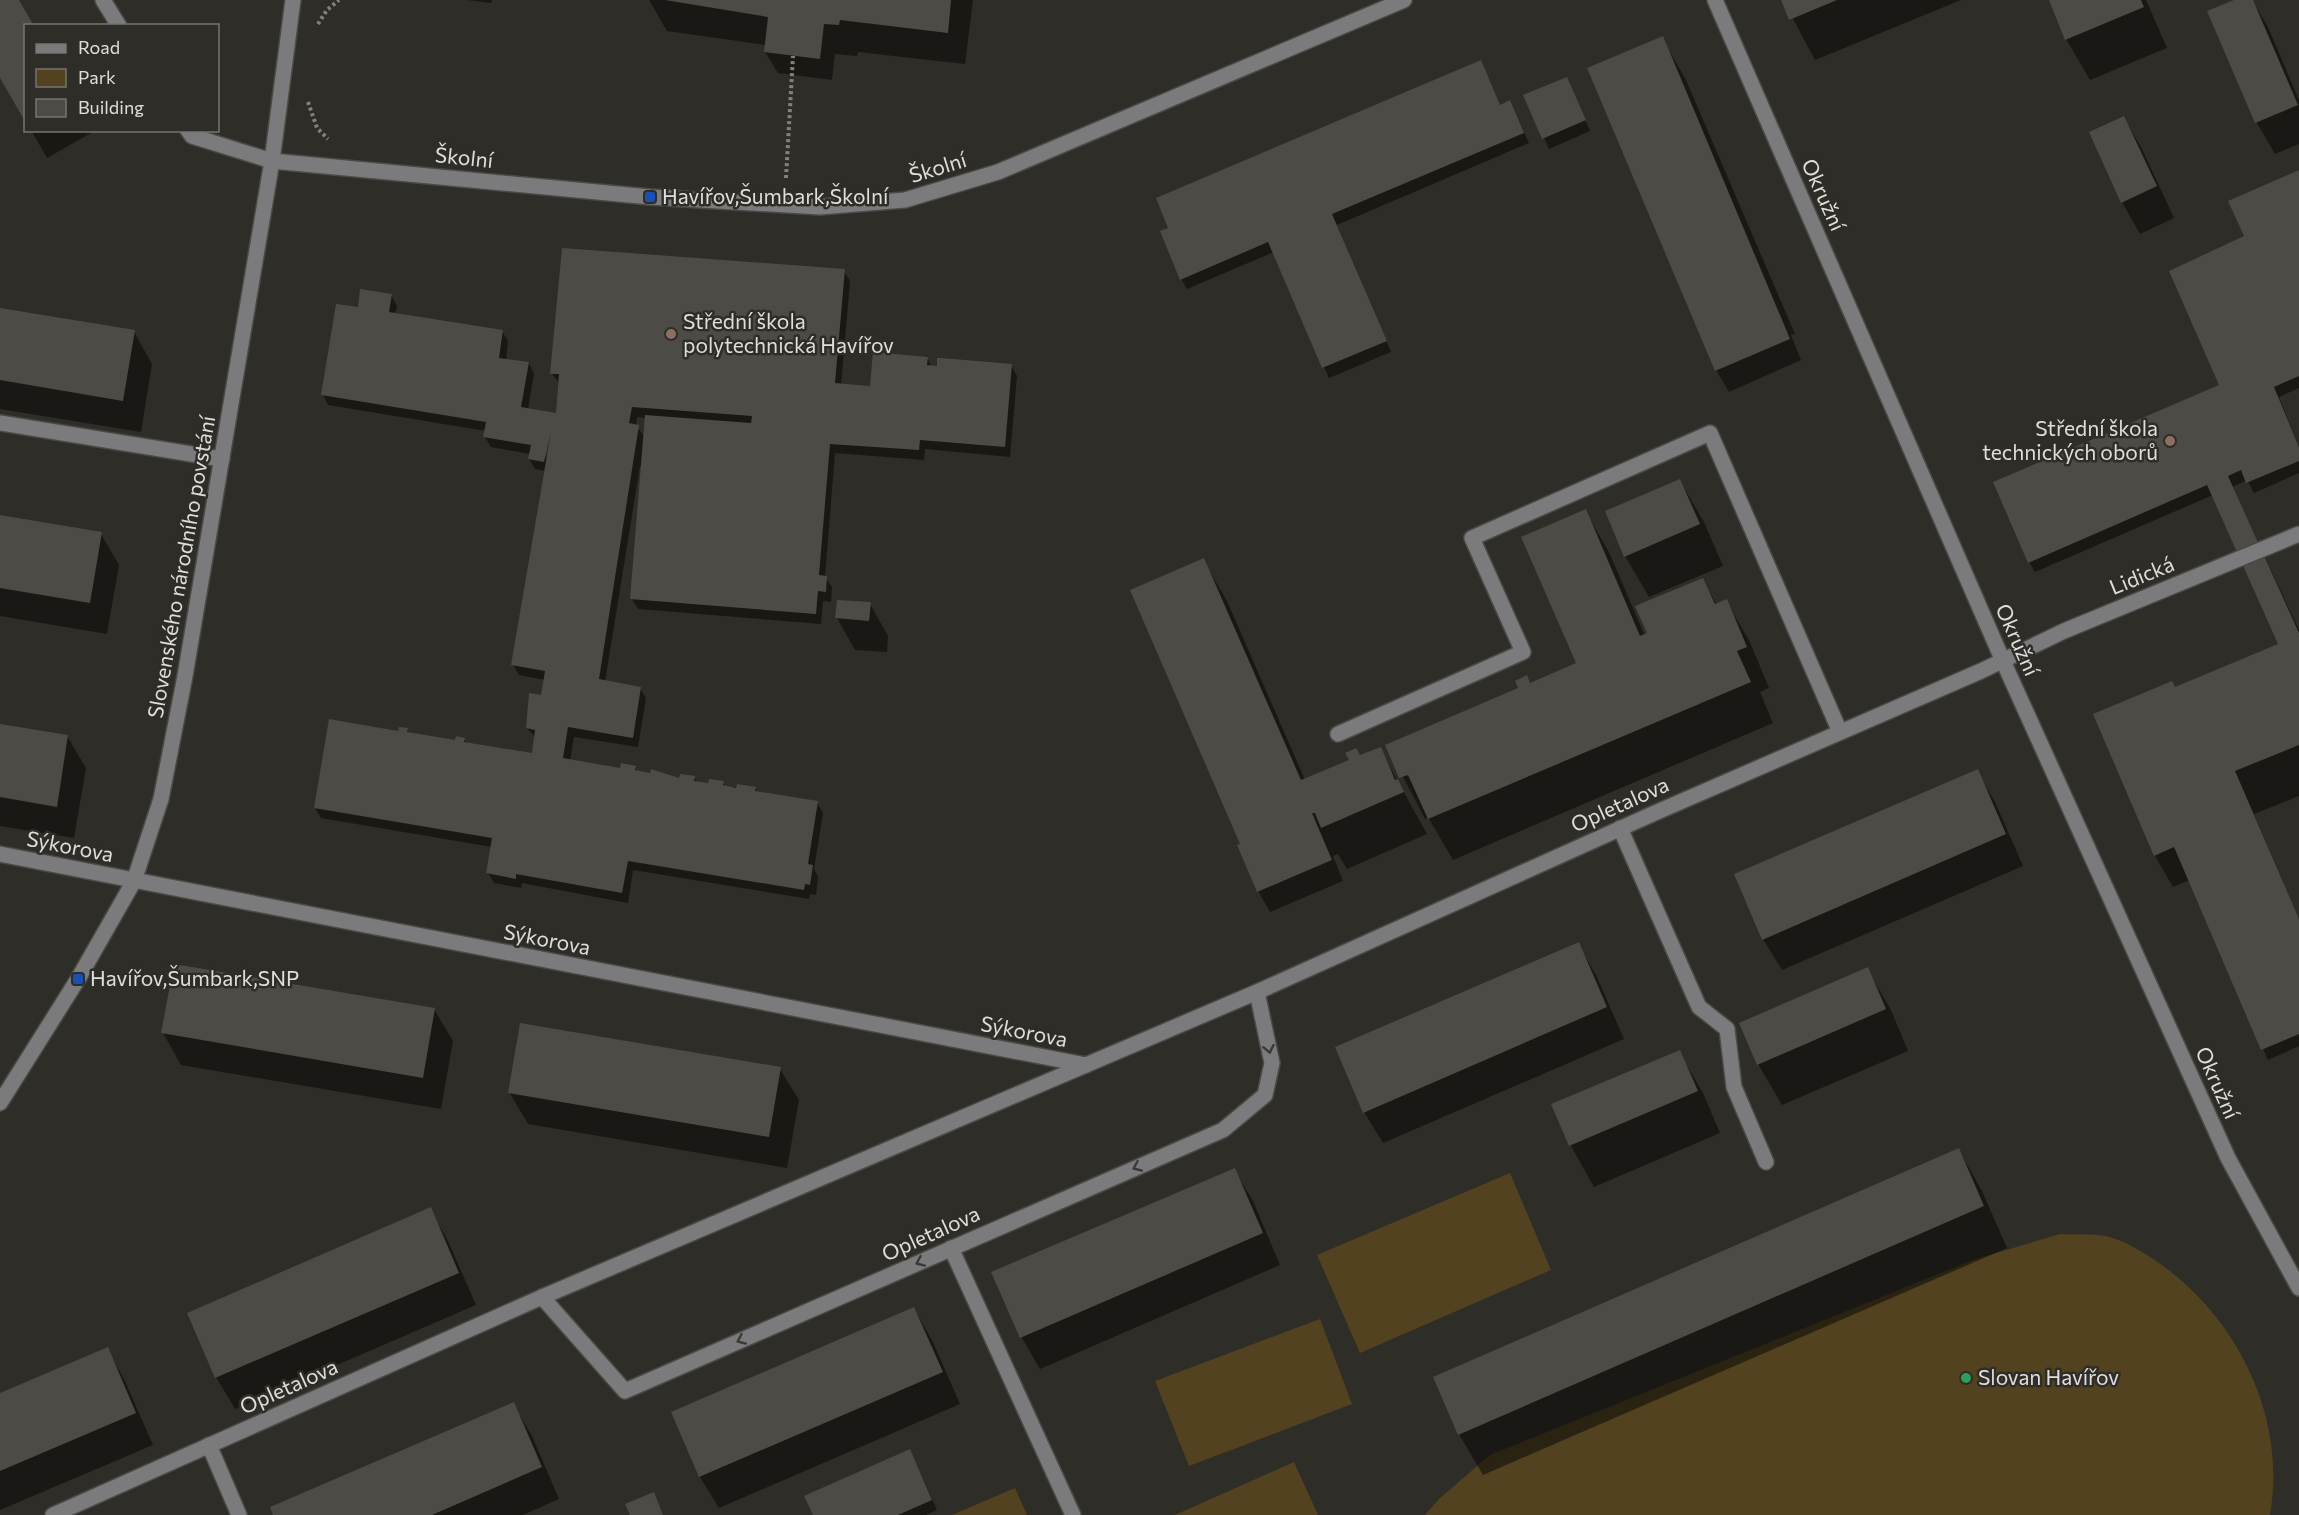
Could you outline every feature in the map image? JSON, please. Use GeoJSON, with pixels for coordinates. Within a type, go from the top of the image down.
{"type":"FeatureCollection","features":[{"type":"Feature","properties":{"kind":"street"},"geometry":{"type":"LineString","coordinates":[[103,0],[118,24]]}},
{"type":"Feature","properties":{"kind":"street","name":"Slovenského národního povstání"},"geometry":{"type":"LineString","coordinates":[[0,1104],[78,979],[134,881],[161,799],[222,459],[272,161],[293,0]]}},
{"type":"Feature","properties":{"kind":"street","name":"Školní"},"geometry":{"type":"LineString","coordinates":[[189,132],[192,136],[272,161],[650,197],[820,207],[905,200],[998,172],[1404,0]]}},
{"type":"Feature","properties":{"kind":"street","name":"Okružní"},"geometry":{"type":"LineString","coordinates":[[1715,0],[2002,661],[2228,1158],[2299,1288]]}},
{"type":"Feature","properties":{"kind":"street"},"geometry":{"type":"LineString","coordinates":[[0,423],[222,459]]}},
{"type":"Feature","properties":{"kind":"street"},"geometry":{"type":"LineString","coordinates":[[1338,734],[1522,652],[1472,538],[1710,433],[1840,732]]}},
{"type":"Feature","properties":{"kind":"street","name":"Lidická"},"geometry":{"type":"LineString","coordinates":[[2002,661],[2064,631],[2299,534]]}},
{"type":"Feature","properties":{"kind":"street","name":"Opletalova"},"geometry":{"type":"LineString","coordinates":[[53,1515],[542,1297],[1257,992],[1620,828],[2002,661]]}},
{"type":"Feature","properties":{"kind":"street"},"geometry":{"type":"LineString","coordinates":[[1620,828],[1699,1007],[1727,1029],[1734,1087],[1766,1162]]}},
{"type":"Feature","properties":{"kind":"street","name":"Sýkorova"},"geometry":{"type":"LineString","coordinates":[[0,854],[1086,1065]]}},
{"type":"Feature","properties":{"kind":"street","name":"Opletalova"},"geometry":{"type":"LineString","coordinates":[[542,1297],[625,1391],[1222,1130],[1264,1095],[1272,1063],[1257,992]]}},
{"type":"Feature","properties":{"kind":"street"},"geometry":{"type":"LineString","coordinates":[[951,1248],[1073,1515]]}},
{"type":"Feature","properties":{"kind":"street"},"geometry":{"type":"LineString","coordinates":[[209,1446],[239,1515]]}},
{"type":"Feature","properties":{"kind":"path"},"geometry":{"type":"LineString","coordinates":[[315,29],[327,10],[339,0]]}},
{"type":"Feature","properties":{"kind":"path"},"geometry":{"type":"LineString","coordinates":[[784,205],[793,56]]}},
{"type":"Feature","properties":{"kind":"path"},"geometry":{"type":"LineString","coordinates":[[307,100],[317,128],[333,144]]}},
{"type":"Feature","properties":{"kind":"green space"},"geometry":{"type":"Polygon","coordinates":[[[1510,1173],[1551,1270],[1360,1353],[1317,1255],[1510,1173]]]}},
{"type":"Feature","properties":{"kind":"green space","name":"Slovan Havířov"},"geometry":{"type":"Polygon","coordinates":[[[2060,1234],[2110,1237],[2131,1246],[2162,1265],[2214,1314],[2234,1343],[2251,1375],[2264,1408],[2271,1443],[2273,1479],[2270,1515],[1425,1515],[1439,1499],[1490,1455],[1973,1260],[2060,1234]]]}},
{"type":"Feature","properties":{"kind":"green space"},"geometry":{"type":"Polygon","coordinates":[[[1320,1319],[1352,1404],[1189,1466],[1155,1381],[1320,1319]]]}},
{"type":"Feature","properties":{"kind":"green space"},"geometry":{"type":"Polygon","coordinates":[[[1294,1462],[1318,1515],[1175,1515],[1294,1462]]]}},
{"type":"Feature","properties":{"kind":"green space"},"geometry":{"type":"Polygon","coordinates":[[[1015,1488],[1027,1515],[952,1515],[1015,1488]]]}},
{"type":"Feature","properties":{"kind":"building"},"geometry":{"type":"Polygon","coordinates":[[[0,0],[19,0],[33,24],[24,24],[24,120],[0,78],[0,0]]]}},
{"type":"Feature","properties":{"kind":"building"},"geometry":{"type":"Polygon","coordinates":[[[665,0],[951,0],[948,33],[840,20],[839,25],[824,24],[820,59],[764,52],[768,17],[665,0]]]}},
{"type":"Feature","properties":{"kind":"building"},"geometry":{"type":"Polygon","coordinates":[[[1781,0],[1837,0],[1789,20],[1781,0]]]}},
{"type":"Feature","properties":{"kind":"building"},"geometry":{"type":"Polygon","coordinates":[[[2049,0],[2141,0],[2144,7],[2065,40],[2049,0]]]}},
{"type":"Feature","properties":{"kind":"building"},"geometry":{"type":"Polygon","coordinates":[[[2234,0],[2253,0],[2298,105],[2255,123],[2207,11],[2234,0]]]}},
{"type":"Feature","properties":{"kind":"building"},"geometry":{"type":"Polygon","coordinates":[[[1663,36],[1790,339],[1715,371],[1587,68],[1663,36]]]}},
{"type":"Feature","properties":{"kind":"building"},"geometry":{"type":"Polygon","coordinates":[[[1481,60],[1500,105],[1510,100],[1524,133],[1332,214],[1387,341],[1322,368],[1268,242],[1180,280],[1160,231],[1168,228],[1156,198],[1481,60]]]}},
{"type":"Feature","properties":{"kind":"building"},"geometry":{"type":"Polygon","coordinates":[[[1567,77],[1586,120],[1542,139],[1523,95],[1567,77]]]}},
{"type":"Feature","properties":{"kind":"building"},"geometry":{"type":"Polygon","coordinates":[[[2124,116],[2157,186],[2121,203],[2089,132],[2124,116]]]}},
{"type":"Feature","properties":{"kind":"building"},"geometry":{"type":"Polygon","coordinates":[[[2299,170],[2299,376],[2274,387],[2299,447],[2299,461],[2246,483],[2241,470],[2228,476],[2299,633],[2299,745],[2235,771],[2299,919],[2299,1034],[2261,1050],[2174,847],[2154,856],[2093,714],[2172,681],[2175,687],[2278,644],[2207,485],[2028,563],[1993,482],[2219,385],[2169,271],[2244,236],[2228,201],[2299,170]]]}},
{"type":"Feature","properties":{"kind":"building"},"geometry":{"type":"Polygon","coordinates":[[[562,248],[845,269],[835,383],[870,386],[873,352],[928,357],[927,365],[937,366],[937,358],[1012,364],[1005,447],[920,440],[919,450],[830,444],[819,575],[827,576],[826,592],[818,591],[816,614],[630,599],[645,415],[751,423],[752,416],[632,407],[629,423],[639,425],[599,679],[641,687],[633,738],[568,727],[563,758],[620,768],[621,763],[636,766],[635,770],[650,773],[651,769],[679,778],[680,774],[695,776],[694,781],[708,783],[709,779],[724,781],[723,785],[736,788],[737,784],[756,787],[755,791],[818,801],[808,864],[813,865],[810,885],[805,884],[804,890],[628,861],[622,893],[516,874],[516,879],[486,873],[492,838],[314,808],[329,719],[398,731],[399,727],[408,728],[407,732],[455,740],[456,736],[465,738],[464,742],[532,753],[535,730],[526,728],[529,693],[541,695],[545,671],[511,665],[551,432],[544,462],[528,459],[531,445],[483,437],[486,422],[321,395],[336,304],[358,307],[360,289],[392,294],[389,312],[503,330],[499,358],[529,362],[521,407],[556,413],[559,374],[550,374],[562,248]]]}},
{"type":"Feature","properties":{"kind":"building"},"geometry":{"type":"Polygon","coordinates":[[[0,308],[135,330],[123,401],[0,380],[0,308]]]}},
{"type":"Feature","properties":{"kind":"building"},"geometry":{"type":"Polygon","coordinates":[[[1680,479],[1700,524],[1624,557],[1605,511],[1680,479]]]}},
{"type":"Feature","properties":{"kind":"building"},"geometry":{"type":"Polygon","coordinates":[[[1586,509],[1640,636],[1647,633],[1635,606],[1703,578],[1715,604],[1727,599],[1747,647],[1737,651],[1751,682],[1428,819],[1408,775],[1399,778],[1385,745],[1518,688],[1515,681],[1527,675],[1530,683],[1576,663],[1521,537],[1586,509]]]}},
{"type":"Feature","properties":{"kind":"building"},"geometry":{"type":"Polygon","coordinates":[[[0,515],[102,532],[90,603],[0,588],[0,515]]]}},
{"type":"Feature","properties":{"kind":"building"},"geometry":{"type":"Polygon","coordinates":[[[1204,558],[1301,780],[1349,760],[1345,753],[1356,748],[1360,755],[1381,747],[1395,780],[1398,779],[1404,792],[1321,828],[1315,813],[1312,813],[1332,860],[1257,892],[1237,845],[1240,844],[1130,590],[1204,558]]]}},
{"type":"Feature","properties":{"kind":"building"},"geometry":{"type":"Polygon","coordinates":[[[837,600],[871,602],[869,621],[835,618],[837,600]]]}},
{"type":"Feature","properties":{"kind":"building"},"geometry":{"type":"Polygon","coordinates":[[[0,724],[68,735],[57,807],[0,797],[0,724]]]}},
{"type":"Feature","properties":{"kind":"building"},"geometry":{"type":"Polygon","coordinates":[[[1978,769],[2006,834],[1762,940],[1734,874],[1978,769]]]}},
{"type":"Feature","properties":{"kind":"building"},"geometry":{"type":"Polygon","coordinates":[[[1579,942],[1607,1007],[1363,1113],[1335,1047],[1579,942]]]}},
{"type":"Feature","properties":{"kind":"building"},"geometry":{"type":"Polygon","coordinates":[[[174,964],[435,1008],[423,1078],[161,1033],[174,964]]]}},
{"type":"Feature","properties":{"kind":"building"},"geometry":{"type":"Polygon","coordinates":[[[1868,967],[1886,1009],[1757,1065],[1739,1023],[1868,967]]]}},
{"type":"Feature","properties":{"kind":"building"},"geometry":{"type":"Polygon","coordinates":[[[520,1023],[781,1067],[769,1137],[508,1093],[520,1023]]]}},
{"type":"Feature","properties":{"kind":"building"},"geometry":{"type":"Polygon","coordinates":[[[1680,1050],[1698,1091],[1569,1146],[1551,1104],[1680,1050]]]}},
{"type":"Feature","properties":{"kind":"building"},"geometry":{"type":"Polygon","coordinates":[[[1959,1148],[1984,1206],[1458,1435],[1433,1377],[1959,1148]]]}},
{"type":"Feature","properties":{"kind":"building"},"geometry":{"type":"Polygon","coordinates":[[[1235,1168],[1263,1233],[1020,1338],[991,1272],[1235,1168]]]}},
{"type":"Feature","properties":{"kind":"building"},"geometry":{"type":"Polygon","coordinates":[[[431,1207],[459,1273],[215,1378],[187,1313],[431,1207]]]}},
{"type":"Feature","properties":{"kind":"building"},"geometry":{"type":"Polygon","coordinates":[[[914,1307],[943,1372],[699,1477],[671,1412],[914,1307]]]}},
{"type":"Feature","properties":{"kind":"building"},"geometry":{"type":"Polygon","coordinates":[[[108,1347],[136,1413],[0,1471],[0,1393],[108,1347]]]}},
{"type":"Feature","properties":{"kind":"building"},"geometry":{"type":"Polygon","coordinates":[[[514,1402],[542,1467],[432,1515],[273,1515],[270,1507],[514,1402]]]}},
{"type":"Feature","properties":{"kind":"building"},"geometry":{"type":"Polygon","coordinates":[[[910,1449],[932,1500],[898,1515],[813,1515],[804,1496],[910,1449]]]}},
{"type":"Feature","properties":{"kind":"building"},"geometry":{"type":"Polygon","coordinates":[[[654,1492],[663,1515],[630,1515],[625,1504],[654,1492]]]}},
{"type":"Feature","properties":{"kind":"place","name":"Havířov,Šumbark,Školní"},"geometry":{"type":"Point","coordinates":[650,197]}},
{"type":"Feature","properties":{"kind":"place","name":"Střední škola polytechnická Havířov"},"geometry":{"type":"Point","coordinates":[671,334]}},
{"type":"Feature","properties":{"kind":"place","name":"Střední škola technických oborů"},"geometry":{"type":"Point","coordinates":[2170,441]}},
{"type":"Feature","properties":{"kind":"place","name":"Havířov,Šumbark,SNP"},"geometry":{"type":"Point","coordinates":[78,979]}},
{"type":"Feature","properties":{"kind":"place","name":"Slovan Havířov"},"geometry":{"type":"Point","coordinates":[1966,1378]}}]}
